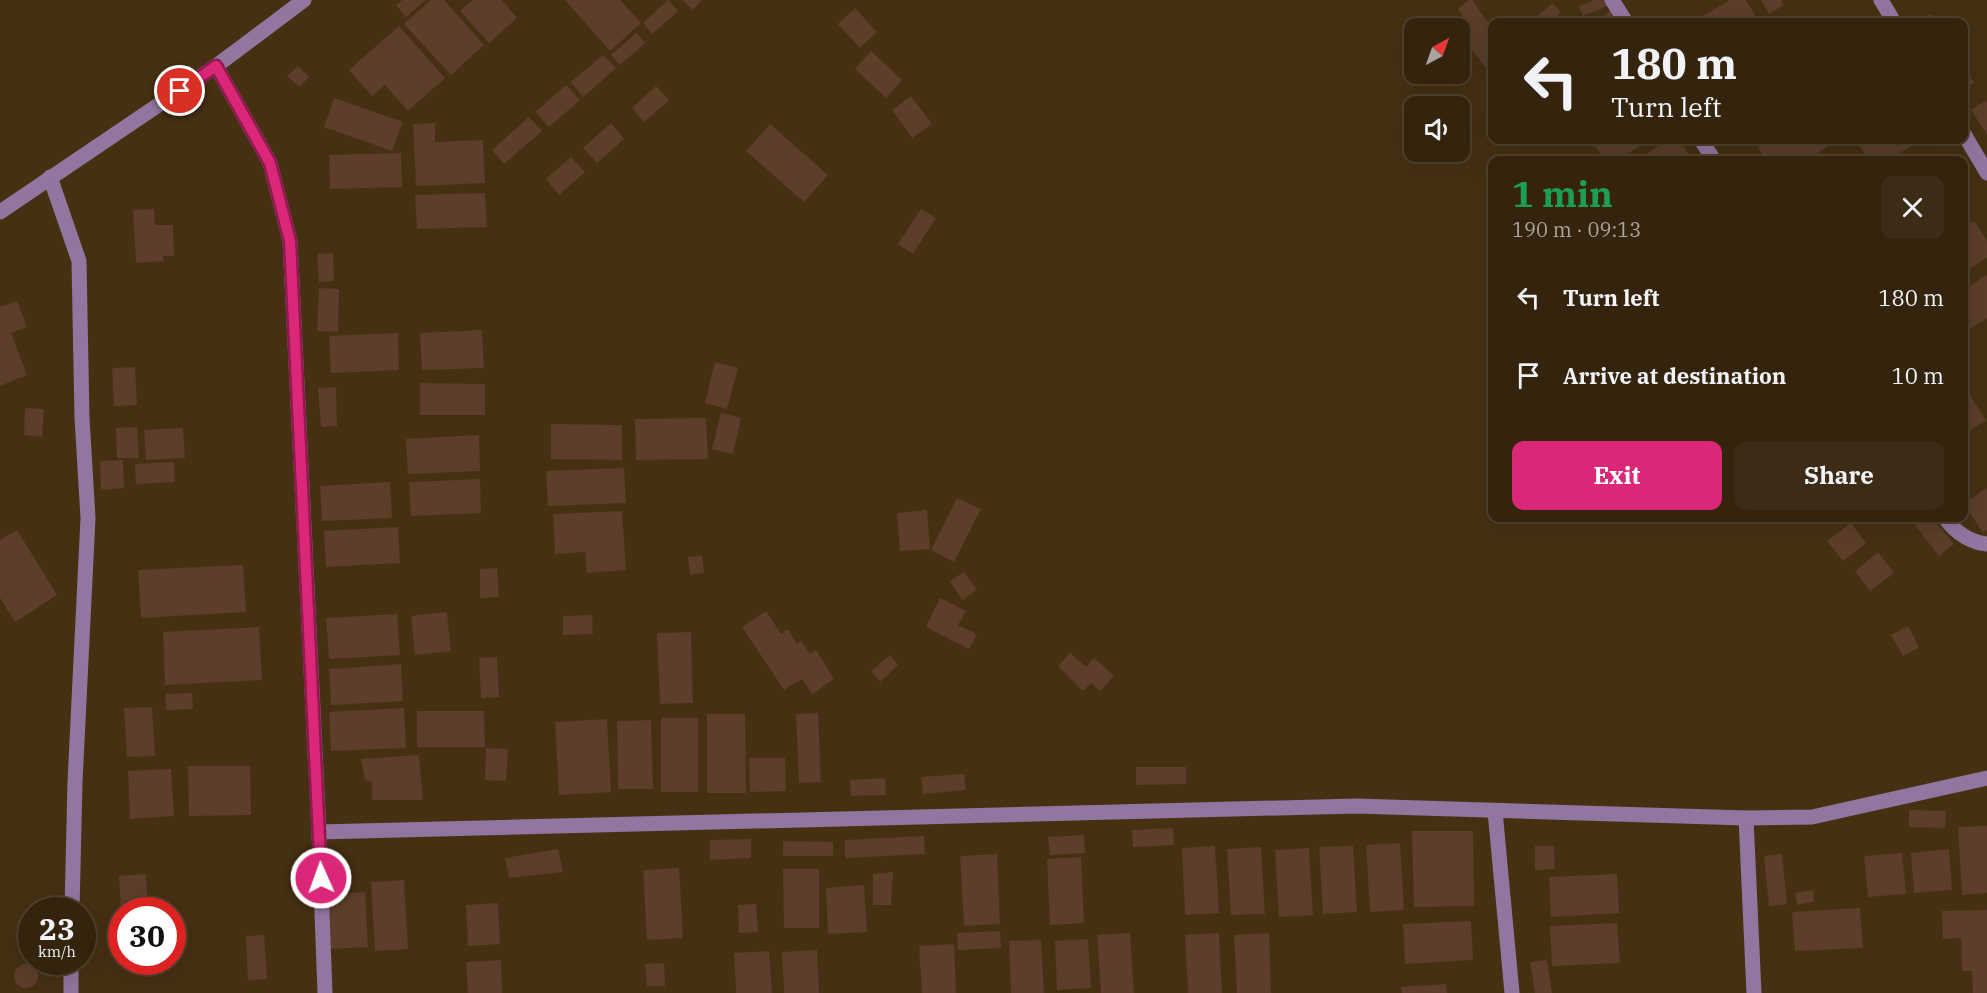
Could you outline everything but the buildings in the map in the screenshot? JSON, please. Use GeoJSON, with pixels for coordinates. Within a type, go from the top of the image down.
{"type":"FeatureCollection","features":[{"type":"Feature","properties":{"kind":"street"},"geometry":{"type":"LineString","coordinates":[[0,212],[216,66],[304,0]]}},
{"type":"Feature","properties":{"kind":"street"},"geometry":{"type":"LineString","coordinates":[[1612,0],[1623,18]]}},
{"type":"Feature","properties":{"kind":"street"},"geometry":{"type":"LineString","coordinates":[[1881,0],[1892,18]]}},
{"type":"Feature","properties":{"kind":"street"},"geometry":{"type":"LineString","coordinates":[[216,66],[270,163],[290,241],[325,993]]}},
{"type":"Feature","properties":{"kind":"street"},"geometry":{"type":"LineString","coordinates":[[1968,141],[1987,172]]}},
{"type":"Feature","properties":{"kind":"street"},"geometry":{"type":"LineString","coordinates":[[50,177],[78,261],[81,418],[88,518],[75,782],[72,897]]}},
{"type":"Feature","properties":{"kind":"street"},"geometry":{"type":"LineString","coordinates":[[1948,522],[1953,529],[1974,543],[1987,544]]}},
{"type":"Feature","properties":{"kind":"street"},"geometry":{"type":"LineString","coordinates":[[319,832],[1356,806],[1746,818],[1812,817],[1987,778]]}},
{"type":"Feature","properties":{"kind":"street"},"geometry":{"type":"LineString","coordinates":[[1495,811],[1512,993]]}},
{"type":"Feature","properties":{"kind":"street"},"geometry":{"type":"LineString","coordinates":[[1746,818],[1754,993]]}},
{"type":"Feature","properties":{"kind":"street"},"geometry":{"type":"LineString","coordinates":[[70,993],[71,975]]}},
{"type":"Feature","properties":{"kind":"route"},"geometry":{"type":"LineString","coordinates":[[180,91],[216,66],[270,163],[290,241],[321,878]]}}]}
